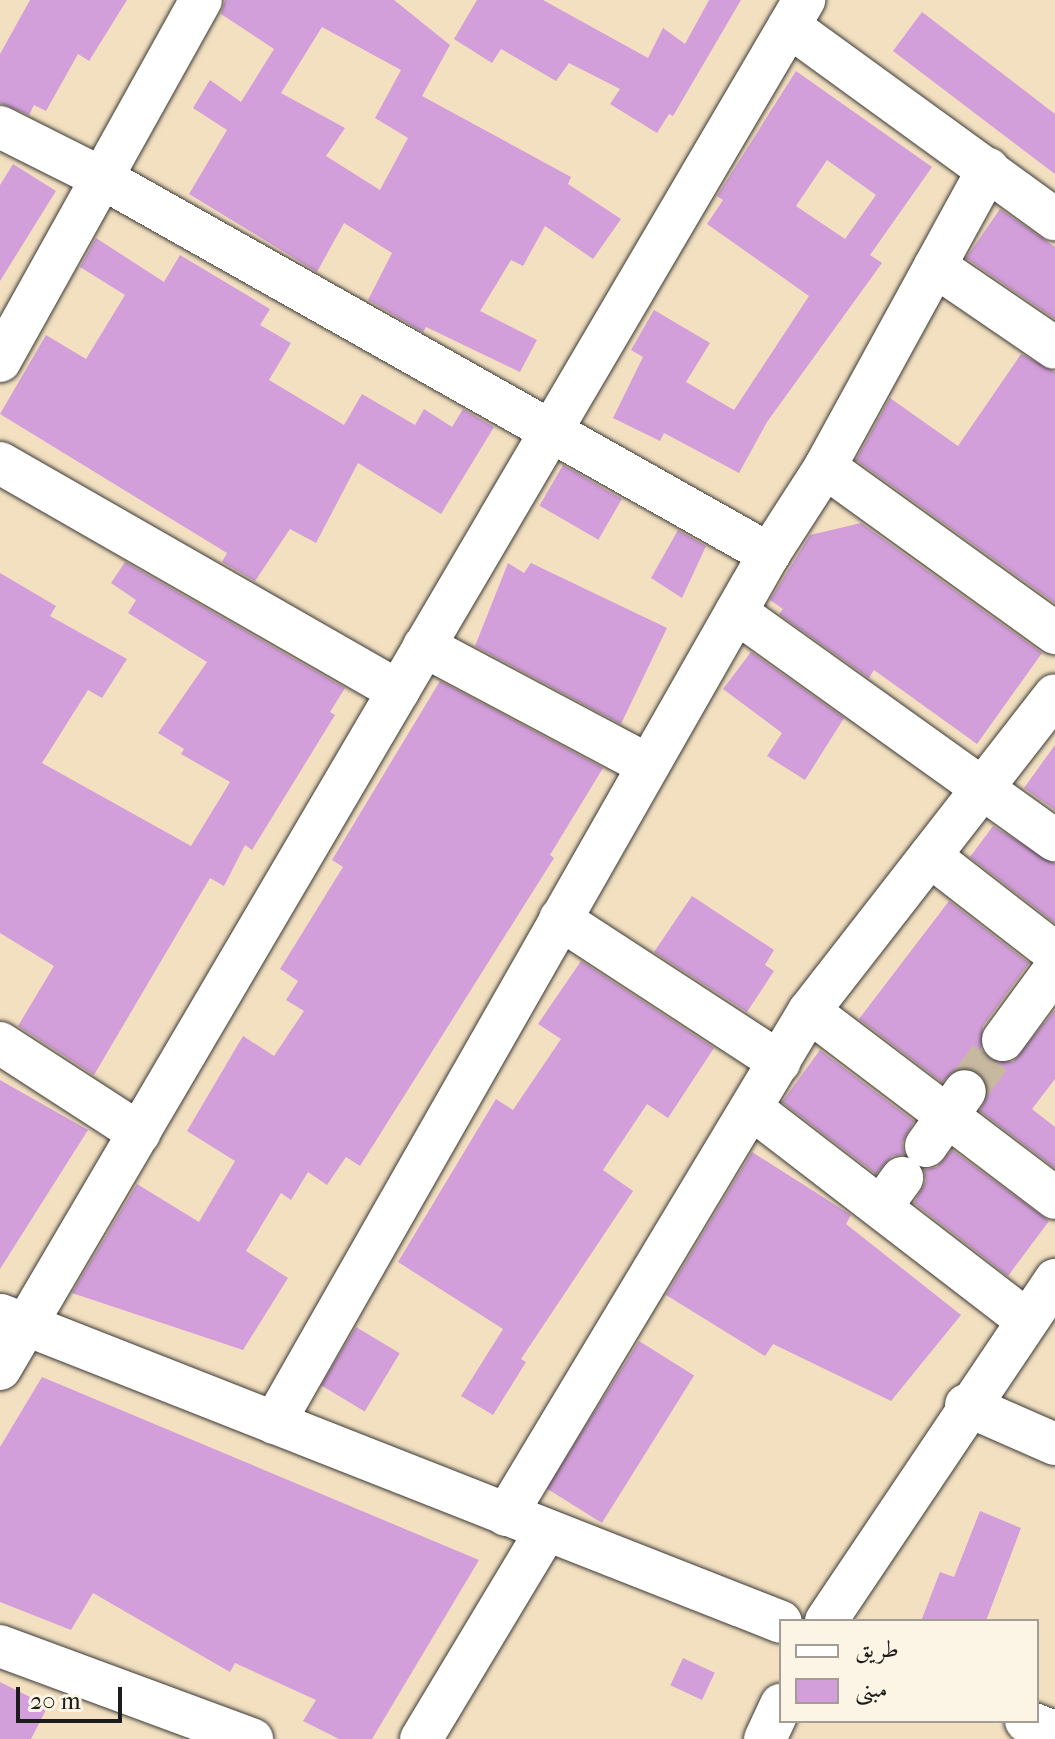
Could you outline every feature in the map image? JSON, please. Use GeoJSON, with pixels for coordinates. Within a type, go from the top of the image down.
{"type":"FeatureCollection","features":[{"type":"Feature","properties":{"kind":"street"},"geometry":{"type":"LineString","coordinates":[[0,361],[201,0]]}},
{"type":"Feature","properties":{"kind":"street"},"geometry":{"type":"LineString","coordinates":[[0,1369],[13,1320],[139,1133],[796,13],[988,169],[1055,219]]}},
{"type":"Feature","properties":{"kind":"street"},"geometry":{"type":"LineString","coordinates":[[0,127],[102,178],[769,554]]}},
{"type":"Feature","properties":{"kind":"street"},"geometry":{"type":"LineString","coordinates":[[274,1423],[769,554],[825,467],[988,169]]}},
{"type":"Feature","properties":{"kind":"street"},"geometry":{"type":"LineString","coordinates":[[935,266],[1055,348]]}},
{"type":"Feature","properties":{"kind":"street"},"geometry":{"type":"LineString","coordinates":[[0,463],[398,691]]}},
{"type":"Feature","properties":{"kind":"street"},"geometry":{"type":"LineString","coordinates":[[825,467],[1055,633]]}},
{"type":"Feature","properties":{"kind":"street"},"geometry":{"type":"LineString","coordinates":[[736,612],[1055,840]]}},
{"type":"Feature","properties":{"kind":"street"},"geometry":{"type":"LineString","coordinates":[[424,646],[648,765]]}},
{"type":"Feature","properties":{"kind":"street"},"geometry":{"type":"LineString","coordinates":[[506,1515],[809,1011],[1055,695]]}},
{"type":"Feature","properties":{"kind":"street"},"geometry":{"type":"LineString","coordinates":[[930,856],[1055,953]]}},
{"type":"Feature","properties":{"kind":"street"},"geometry":{"type":"LineString","coordinates":[[560,919],[779,1062]]}},
{"type":"Feature","properties":{"kind":"street"},"geometry":{"type":"LineString","coordinates":[[1003,1040],[1055,969]]}},
{"type":"Feature","properties":{"kind":"street"},"geometry":{"type":"LineString","coordinates":[[809,1011],[924,1148],[1026,1320]]}},
{"type":"Feature","properties":{"kind":"street"},"geometry":{"type":"LineString","coordinates":[[0,1043],[139,1133]]}},
{"type":"Feature","properties":{"kind":"street"},"geometry":{"type":"LineString","coordinates":[[751,1108],[924,1148],[1055,1198]]}},
{"type":"Feature","properties":{"kind":"street"},"geometry":{"type":"LineString","coordinates":[[827,1619],[966,1405],[1055,1280]]}},
{"type":"Feature","properties":{"kind":"street"},"geometry":{"type":"LineString","coordinates":[[13,1320],[779,1621]]}},
{"type":"Feature","properties":{"kind":"street"},"geometry":{"type":"LineString","coordinates":[[966,1405],[1055,1444]]}},
{"type":"Feature","properties":{"kind":"street"},"geometry":{"type":"LineString","coordinates":[[421,1739],[546,1531]]}},
{"type":"Feature","properties":{"kind":"street"},"geometry":{"type":"LineString","coordinates":[[0,1646],[252,1739]]}},
{"type":"Feature","properties":{"kind":"street"},"geometry":{"type":"LineString","coordinates":[[765,1739],[779,1708]]}},
{"type":"Feature","properties":{"kind":"street"},"geometry":{"type":"LineString","coordinates":[[1031,1723],[1055,1732]]}},
{"type":"Feature","properties":{"kind":"building"},"geometry":{"type":"Polygon","coordinates":[[[30,0],[127,0],[89,61],[78,54],[46,111],[34,105],[29,115],[0,103],[0,54],[30,0]]]}},
{"type":"Feature","properties":{"kind":"building"},"geometry":{"type":"Polygon","coordinates":[[[225,0],[394,0],[450,45],[422,96],[571,177],[568,184],[621,219],[593,259],[545,226],[523,266],[511,260],[480,311],[537,340],[520,372],[426,327],[423,332],[368,300],[392,253],[344,223],[317,272],[189,194],[227,130],[193,108],[210,80],[241,102],[274,49],[221,14],[225,0]],[[322,27],[281,93],[345,128],[326,156],[380,190],[408,138],[375,118],[401,70],[322,27]]]}},
{"type":"Feature","properties":{"kind":"building"},"geometry":{"type":"Polygon","coordinates":[[[477,0],[543,0],[648,58],[663,28],[685,44],[709,0],[741,0],[673,116],[669,114],[657,133],[610,104],[620,89],[569,63],[556,81],[501,49],[492,63],[454,39],[477,0]]]}},
{"type":"Feature","properties":{"kind":"building"},"geometry":{"type":"Polygon","coordinates":[[[922,12],[1055,114],[1055,174],[893,51],[922,12]]]}},
{"type":"Feature","properties":{"kind":"building"},"geometry":{"type":"Polygon","coordinates":[[[796,71],[932,167],[870,255],[882,263],[767,422],[739,473],[664,433],[660,441],[613,418],[643,357],[631,350],[654,310],[710,343],[686,382],[734,410],[809,296],[707,224],[723,200],[717,196],[796,71]],[[827,160],[796,206],[845,239],[876,195],[827,160]]]}},
{"type":"Feature","properties":{"kind":"building"},"geometry":{"type":"Polygon","coordinates":[[[13,164],[56,191],[0,281],[0,185],[13,164]]]}},
{"type":"Feature","properties":{"kind":"building"},"geometry":{"type":"Polygon","coordinates":[[[1000,209],[1055,247],[1055,319],[966,258],[1000,209]]]}},
{"type":"Feature","properties":{"kind":"building"},"geometry":{"type":"Polygon","coordinates":[[[96,238],[164,282],[180,255],[270,309],[260,325],[291,343],[269,380],[344,425],[362,394],[415,425],[424,409],[452,427],[463,409],[494,427],[441,514],[358,463],[316,543],[290,529],[255,581],[222,562],[227,553],[0,414],[46,335],[86,359],[125,295],[80,267],[96,238]]]}},
{"type":"Feature","properties":{"kind":"building"},"geometry":{"type":"Polygon","coordinates":[[[1021,354],[1055,372],[1055,603],[856,460],[890,398],[958,446],[1021,354]]]}},
{"type":"Feature","properties":{"kind":"building"},"geometry":{"type":"Polygon","coordinates":[[[563,465],[622,499],[598,540],[540,506],[563,465]]]}},
{"type":"Feature","properties":{"kind":"building"},"geometry":{"type":"Polygon","coordinates":[[[861,523],[1042,653],[977,744],[874,670],[869,678],[779,614],[783,609],[770,600],[810,535],[861,523]]]}},
{"type":"Feature","properties":{"kind":"building"},"geometry":{"type":"Polygon","coordinates":[[[678,530],[706,546],[682,598],[651,578],[678,530]]]}},
{"type":"Feature","properties":{"kind":"building"},"geometry":{"type":"Polygon","coordinates":[[[125,562],[345,688],[330,712],[335,715],[252,850],[245,845],[224,886],[210,878],[94,1075],[18,1026],[54,966],[0,933],[0,573],[56,606],[50,616],[127,659],[102,698],[88,690],[42,763],[191,846],[230,782],[181,754],[184,749],[158,733],[207,662],[128,613],[136,600],[111,583],[125,562]]]}},
{"type":"Feature","properties":{"kind":"building"},"geometry":{"type":"Polygon","coordinates":[[[508,563],[524,573],[531,563],[667,628],[621,724],[475,646],[508,563]]]}},
{"type":"Feature","properties":{"kind":"building"},"geometry":{"type":"Polygon","coordinates":[[[751,652],[844,718],[805,780],[767,756],[782,733],[723,689],[751,652]]]}},
{"type":"Feature","properties":{"kind":"building"},"geometry":{"type":"Polygon","coordinates":[[[440,681],[603,768],[550,855],[554,858],[360,1166],[346,1157],[327,1185],[308,1172],[291,1200],[281,1193],[246,1251],[288,1278],[243,1350],[72,1293],[137,1184],[199,1222],[235,1161],[187,1131],[243,1036],[274,1056],[304,1011],[286,1000],[298,981],[280,969],[343,867],[332,860],[440,681]]]}},
{"type":"Feature","properties":{"kind":"building"},"geometry":{"type":"Polygon","coordinates":[[[1055,745],[1055,810],[1024,788],[1055,745]]]}},
{"type":"Feature","properties":{"kind":"building"},"geometry":{"type":"Polygon","coordinates":[[[993,826],[1055,864],[1055,923],[970,857],[993,826]]]}},
{"type":"Feature","properties":{"kind":"building"},"geometry":{"type":"Polygon","coordinates":[[[692,896],[774,950],[765,965],[774,971],[747,1012],[654,952],[692,896]]]}},
{"type":"Feature","properties":{"kind":"building"},"geometry":{"type":"Polygon","coordinates":[[[949,901],[1029,963],[983,1026],[981,1049],[988,1059],[1013,1062],[1055,1010],[1055,1079],[1032,1109],[1055,1127],[1055,1168],[980,1111],[989,1092],[979,1072],[956,1069],[942,1082],[859,1019],[949,901]]]}},
{"type":"Feature","properties":{"kind":"building"},"geometry":{"type":"Polygon","coordinates":[[[581,961],[714,1048],[668,1118],[647,1104],[603,1170],[633,1191],[521,1359],[526,1362],[493,1415],[461,1396],[503,1329],[398,1262],[496,1099],[513,1110],[561,1039],[538,1024],[581,961]]]}},
{"type":"Feature","properties":{"kind":"building"},"geometry":{"type":"Polygon","coordinates":[[[820,1050],[914,1121],[902,1143],[904,1154],[892,1156],[876,1174],[782,1102],[820,1050]]]}},
{"type":"Feature","properties":{"kind":"building"},"geometry":{"type":"Polygon","coordinates":[[[0,1080],[88,1130],[0,1269],[0,1080]]]}},
{"type":"Feature","properties":{"kind":"building"},"geometry":{"type":"Polygon","coordinates":[[[952,1150],[1049,1221],[1008,1276],[914,1203],[926,1181],[924,1170],[937,1167],[952,1150]]]}},
{"type":"Feature","properties":{"kind":"building"},"geometry":{"type":"Polygon","coordinates":[[[752,1152],[851,1215],[846,1224],[961,1315],[891,1401],[773,1344],[765,1356],[666,1295],[752,1152]]]}},
{"type":"Feature","properties":{"kind":"building"},"geometry":{"type":"Polygon","coordinates":[[[356,1327],[400,1353],[365,1412],[321,1385],[356,1327]]]}},
{"type":"Feature","properties":{"kind":"building"},"geometry":{"type":"Polygon","coordinates":[[[639,1341],[694,1375],[602,1523],[547,1489],[639,1341]]]}},
{"type":"Feature","properties":{"kind":"building"},"geometry":{"type":"Polygon","coordinates":[[[42,1377],[479,1560],[372,1739],[339,1739],[303,1721],[316,1700],[235,1663],[230,1672],[93,1593],[71,1630],[0,1602],[0,1447],[42,1377]]]}},
{"type":"Feature","properties":{"kind":"building"},"geometry":{"type":"Polygon","coordinates":[[[980,1511],[1021,1528],[987,1619],[922,1619],[940,1572],[954,1577],[980,1511]]]}},
{"type":"Feature","properties":{"kind":"building"},"geometry":{"type":"Polygon","coordinates":[[[683,1658],[715,1673],[702,1700],[670,1685],[683,1658]]]}},
{"type":"Feature","properties":{"kind":"building"},"geometry":{"type":"Polygon","coordinates":[[[0,1682],[48,1706],[31,1739],[0,1739],[0,1682]]]}},
{"type":"Feature","properties":{"kind":"tunnel"},"geometry":{"type":"LineString","coordinates":[[965,1091],[1003,1040]]}}]}
